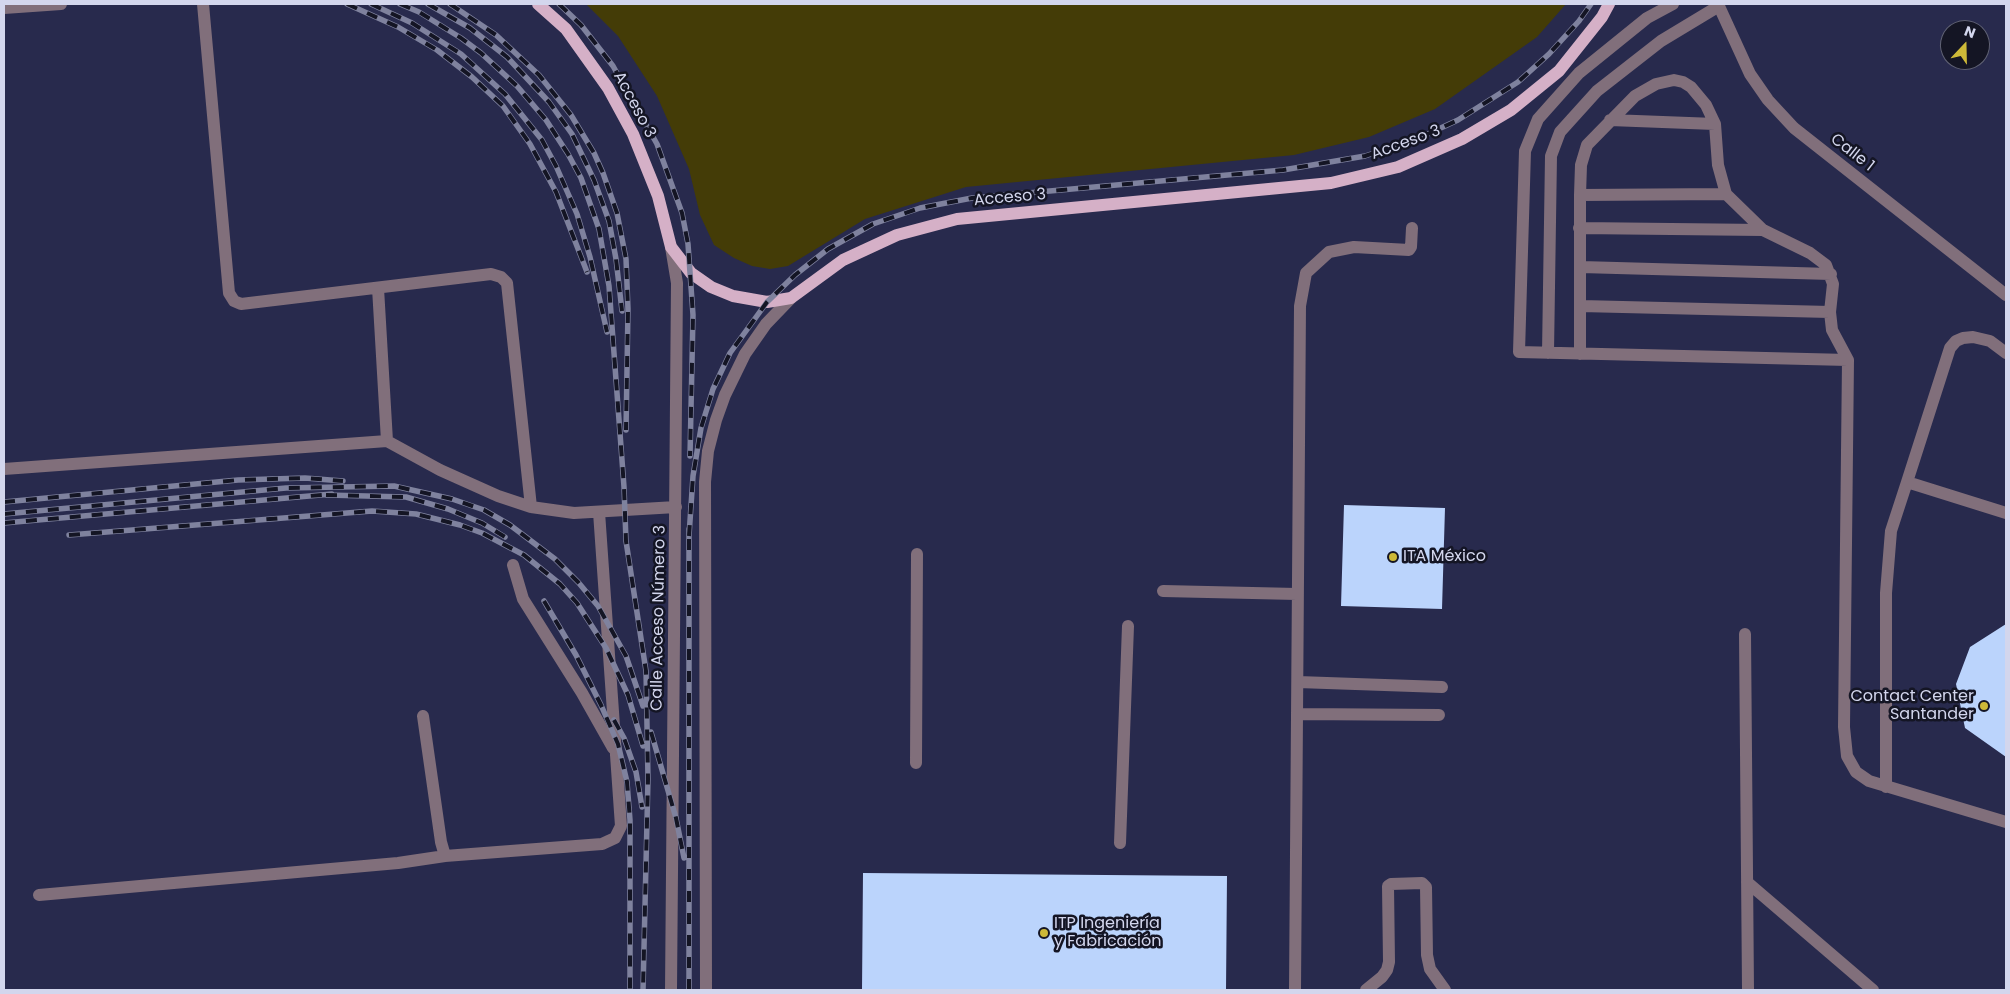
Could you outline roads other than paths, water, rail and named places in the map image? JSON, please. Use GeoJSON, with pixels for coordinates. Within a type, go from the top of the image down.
{"type":"FeatureCollection","features":[{"type":"Feature","properties":{"kind":"main road","name":"Acceso 3"},"geometry":{"type":"LineString","coordinates":[[538,4],[566,29],[608,88],[633,134],[658,196],[671,247],[691,273],[711,286],[750,300],[767,302],[791,298],[843,260],[897,235],[957,219],[1331,183],[1398,167],[1462,140],[1510,110],[1559,71],[1602,17],[1610,4]]}},
{"type":"Feature","properties":{"kind":"street"},"geometry":{"type":"LineString","coordinates":[[4,8],[61,4]]}},
{"type":"Feature","properties":{"kind":"street"},"geometry":{"type":"LineString","coordinates":[[203,4],[229,293],[234,301],[241,304],[491,274],[501,277],[507,283],[530,482],[531,507]]}},
{"type":"Feature","properties":{"kind":"street"},"geometry":{"type":"LineString","coordinates":[[1673,4],[1646,18],[1579,72],[1538,118],[1525,151],[1519,352],[1848,360]]}},
{"type":"Feature","properties":{"kind":"street"},"geometry":{"type":"LineString","coordinates":[[1548,353],[1551,156],[1560,132],[1597,91],[1661,40],[1719,5]]}},
{"type":"Feature","properties":{"kind":"street","name":"Calle 1"},"geometry":{"type":"LineString","coordinates":[[1719,5],[1750,74],[1768,100],[1794,128],[2006,295]]}},
{"type":"Feature","properties":{"kind":"street"},"geometry":{"type":"LineString","coordinates":[[1580,354],[1581,267],[1579,228],[1581,165],[1587,145],[1635,96],[1656,84],[1674,80],[1683,82],[1691,87],[1706,105],[1716,124],[1718,165],[1726,194],[1763,230],[1810,253],[1826,265],[1833,284],[1830,312],[1832,330],[1848,360],[1844,727],[1847,756],[1856,772],[1869,782],[2006,822]]}},
{"type":"Feature","properties":{"kind":"street"},"geometry":{"type":"LineString","coordinates":[[1610,120],[1716,124]]}},
{"type":"Feature","properties":{"kind":"street"},"geometry":{"type":"LineString","coordinates":[[1580,195],[1726,194]]}},
{"type":"Feature","properties":{"kind":"street"},"geometry":{"type":"LineString","coordinates":[[1294,990],[1298,714],[1297,594],[1300,306],[1306,274],[1329,252],[1354,247],[1409,250],[1412,228]]}},
{"type":"Feature","properties":{"kind":"street"},"geometry":{"type":"LineString","coordinates":[[1579,228],[1763,230]]}},
{"type":"Feature","properties":{"kind":"street","name":"Calle Acceso Número 3"},"geometry":{"type":"LineString","coordinates":[[671,247],[677,283],[671,990]]}},
{"type":"Feature","properties":{"kind":"street"},"geometry":{"type":"LineString","coordinates":[[1581,267],[1830,274]]}},
{"type":"Feature","properties":{"kind":"street"},"geometry":{"type":"LineString","coordinates":[[378,288],[387,441]]}},
{"type":"Feature","properties":{"kind":"street"},"geometry":{"type":"LineString","coordinates":[[706,990],[705,482],[708,451],[725,395],[745,354],[766,324],[791,298]]}},
{"type":"Feature","properties":{"kind":"street"},"geometry":{"type":"LineString","coordinates":[[1581,306],[1830,312]]}},
{"type":"Feature","properties":{"kind":"street"},"geometry":{"type":"LineString","coordinates":[[1886,787],[1886,593],[1892,531],[1950,348],[1956,341],[1973,337],[1990,342],[2006,353]]}},
{"type":"Feature","properties":{"kind":"street"},"geometry":{"type":"LineString","coordinates":[[4,469],[387,441],[440,470],[498,496],[531,507],[574,514],[676,507]]}},
{"type":"Feature","properties":{"kind":"street"},"geometry":{"type":"LineString","coordinates":[[1906,482],[2006,513]]}},
{"type":"Feature","properties":{"kind":"street"},"geometry":{"type":"LineString","coordinates":[[39,895],[398,864],[445,856],[602,844],[615,838],[621,826],[600,512]]}},
{"type":"Feature","properties":{"kind":"street"},"geometry":{"type":"LineString","coordinates":[[916,763],[917,554]]}},
{"type":"Feature","properties":{"kind":"street"},"geometry":{"type":"LineString","coordinates":[[513,565],[523,599],[582,693],[615,753]]}},
{"type":"Feature","properties":{"kind":"street"},"geometry":{"type":"LineString","coordinates":[[1163,591],[1297,594]]}},
{"type":"Feature","properties":{"kind":"street"},"geometry":{"type":"LineString","coordinates":[[1120,842],[1128,626]]}},
{"type":"Feature","properties":{"kind":"street"},"geometry":{"type":"LineString","coordinates":[[1745,634],[1748,990]]}},
{"type":"Feature","properties":{"kind":"street"},"geometry":{"type":"LineString","coordinates":[[1298,682],[1442,687]]}},
{"type":"Feature","properties":{"kind":"street"},"geometry":{"type":"LineString","coordinates":[[1298,714],[1438,715]]}},
{"type":"Feature","properties":{"kind":"street"},"geometry":{"type":"LineString","coordinates":[[423,716],[441,842],[445,856]]}},
{"type":"Feature","properties":{"kind":"street"},"geometry":{"type":"LineString","coordinates":[[1747,882],[1873,990]]}},
{"type":"Feature","properties":{"kind":"street"},"geometry":{"type":"LineString","coordinates":[[1366,990],[1382,977],[1387,970],[1389,962],[1388,886],[1391,884],[1422,884],[1426,888],[1427,955],[1430,969],[1445,990]]}},
{"type":"Feature","properties":{"kind":"railway"},"geometry":{"type":"LineString","coordinates":[[347,4],[398,27],[437,50],[472,77],[503,106],[530,144],[556,192],[587,272]]}},
{"type":"Feature","properties":{"kind":"railway"},"geometry":{"type":"LineString","coordinates":[[371,4],[412,23],[461,54],[505,94],[542,140],[556,166],[577,214],[590,257],[607,332]]}},
{"type":"Feature","properties":{"kind":"railway"},"geometry":{"type":"LineString","coordinates":[[400,4],[419,12],[461,38],[481,53],[517,86],[546,120],[568,154],[581,178],[599,229],[609,286],[624,487],[626,541],[646,671],[648,779],[643,990]]}},
{"type":"Feature","properties":{"kind":"railway"},"geometry":{"type":"LineString","coordinates":[[428,4],[470,28],[507,57],[549,102],[572,134],[594,180],[609,221],[622,311]]}},
{"type":"Feature","properties":{"kind":"railway"},"geometry":{"type":"LineString","coordinates":[[450,4],[496,35],[539,75],[571,115],[594,153],[603,173],[617,213],[626,259],[628,309],[626,430]]}},
{"type":"Feature","properties":{"kind":"railway"},"geometry":{"type":"LineString","coordinates":[[559,4],[581,25],[613,66],[657,144],[682,213],[688,244],[693,315],[690,456]]}},
{"type":"Feature","properties":{"kind":"railway"},"geometry":{"type":"LineString","coordinates":[[689,536],[693,476],[701,428],[713,389],[730,353],[767,302],[795,275],[828,249],[873,224],[920,208],[972,198],[1283,170],[1365,156],[1417,139],[1458,120],[1518,82],[1549,54],[1579,21],[1591,4]]}},
{"type":"Feature","properties":{"kind":"railway"},"geometry":{"type":"LineString","coordinates":[[4,502],[238,480],[305,478],[343,481]]}},
{"type":"Feature","properties":{"kind":"railway"},"geometry":{"type":"LineString","coordinates":[[4,514],[286,488],[394,486],[452,499],[484,510],[510,525],[555,559],[578,582],[598,606],[626,656],[643,706]]}},
{"type":"Feature","properties":{"kind":"railway"},"geometry":{"type":"LineString","coordinates":[[4,523],[332,494]]}},
{"type":"Feature","properties":{"kind":"railway"},"geometry":{"type":"LineString","coordinates":[[326,495],[406,497],[448,509],[482,523],[505,537]]}},
{"type":"Feature","properties":{"kind":"railway"},"geometry":{"type":"LineString","coordinates":[[69,535],[372,511],[416,514],[460,525],[482,533],[524,555],[560,584],[577,603],[606,648],[628,695],[643,746]]}},
{"type":"Feature","properties":{"kind":"railway"},"geometry":{"type":"LineString","coordinates":[[689,529],[689,990]]}},
{"type":"Feature","properties":{"kind":"railway"},"geometry":{"type":"LineString","coordinates":[[544,601],[576,655],[601,705],[618,744],[627,782],[630,820],[630,990]]}},
{"type":"Feature","properties":{"kind":"railway"},"geometry":{"type":"LineString","coordinates":[[614,720],[624,738],[636,772],[642,807]]}},
{"type":"Feature","properties":{"kind":"railway"},"geometry":{"type":"LineString","coordinates":[[651,732],[676,818],[684,858]]}},
{"type":"Feature","properties":{"kind":"place","name":"ITA México"},"geometry":{"type":"Point","coordinates":[1393,557]}},
{"type":"Feature","properties":{"kind":"place","name":"Contact Center Santander"},"geometry":{"type":"Point","coordinates":[1984,706]}},
{"type":"Feature","properties":{"kind":"place","name":"ITP Ingeniería y Fabricación"},"geometry":{"type":"Point","coordinates":[1044,933]}}]}
